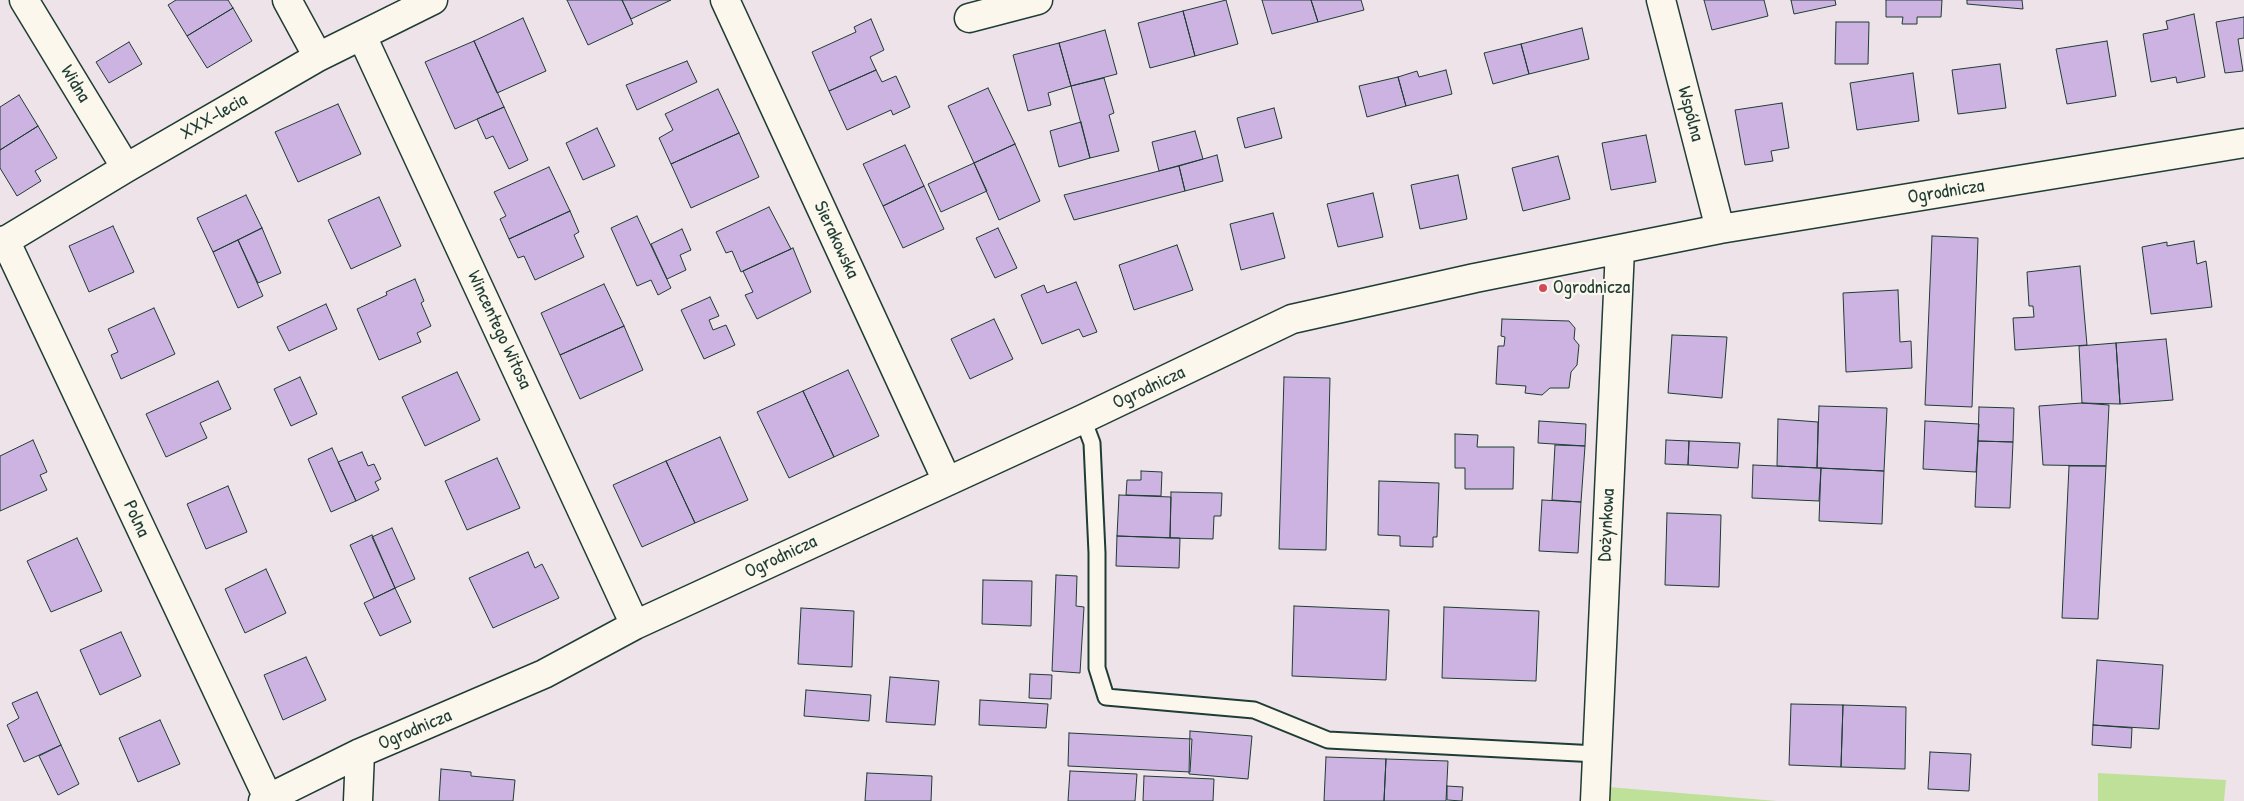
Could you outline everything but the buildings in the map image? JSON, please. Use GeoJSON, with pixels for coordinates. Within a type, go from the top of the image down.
{"type":"FeatureCollection","features":[{"type":"Feature","properties":{"kind":"street","name":"Widna"},"geometry":{"type":"LineString","coordinates":[[24,0],[126,168]]}},
{"type":"Feature","properties":{"kind":"street"},"geometry":{"type":"LineString","coordinates":[[287,0],[318,57]]}},
{"type":"Feature","properties":{"kind":"street","name":"XXX-lecia"},"geometry":{"type":"LineString","coordinates":[[2,242],[318,57],[433,0]]}},
{"type":"Feature","properties":{"kind":"street","name":"Sierakowska"},"geometry":{"type":"LineString","coordinates":[[725,0],[947,481]]}},
{"type":"Feature","properties":{"kind":"street"},"geometry":{"type":"LineString","coordinates":[[969,18],[1038,0]]}},
{"type":"Feature","properties":{"kind":"street","name":"Wspólna"},"geometry":{"type":"LineString","coordinates":[[1661,0],[1720,229]]}},
{"type":"Feature","properties":{"kind":"street","name":"Wincentego Witosa"},"geometry":{"type":"LineString","coordinates":[[362,36],[635,625]]}},
{"type":"Feature","properties":{"kind":"street","name":"Ogrodnicza"},"geometry":{"type":"LineString","coordinates":[[266,800],[360,753],[544,674],[635,625],[1082,419],[1292,319],[1475,278],[1720,229],[2244,143]]}},
{"type":"Feature","properties":{"kind":"street","name":"Polna"},"geometry":{"type":"LineString","coordinates":[[2,242],[266,800]]}},
{"type":"Feature","properties":{"kind":"street","name":"Dożynkowa"},"geometry":{"type":"LineString","coordinates":[[1595,801],[1620,249]]}},
{"type":"Feature","properties":{"kind":"street"},"geometry":{"type":"LineString","coordinates":[[358,801],[360,753]]}},
{"type":"Feature","properties":{"kind":"lane"},"geometry":{"type":"LineString","coordinates":[[1082,419],[1092,443],[1097,552],[1097,668],[1106,697],[1254,710],[1328,740],[1597,754]]}},
{"type":"Feature","properties":{"kind":"green space"},"geometry":{"type":"Polygon","coordinates":[[[2098,773],[2226,780],[2224,801],[2098,801],[2098,773]]]}},
{"type":"Feature","properties":{"kind":"green space"},"geometry":{"type":"Polygon","coordinates":[[[1596,786],[1777,801],[1595,801],[1596,786]]]}},
{"type":"Feature","properties":{"kind":"place","name":"Ogrodnicza"},"geometry":{"type":"Point","coordinates":[1543,288]}}]}
